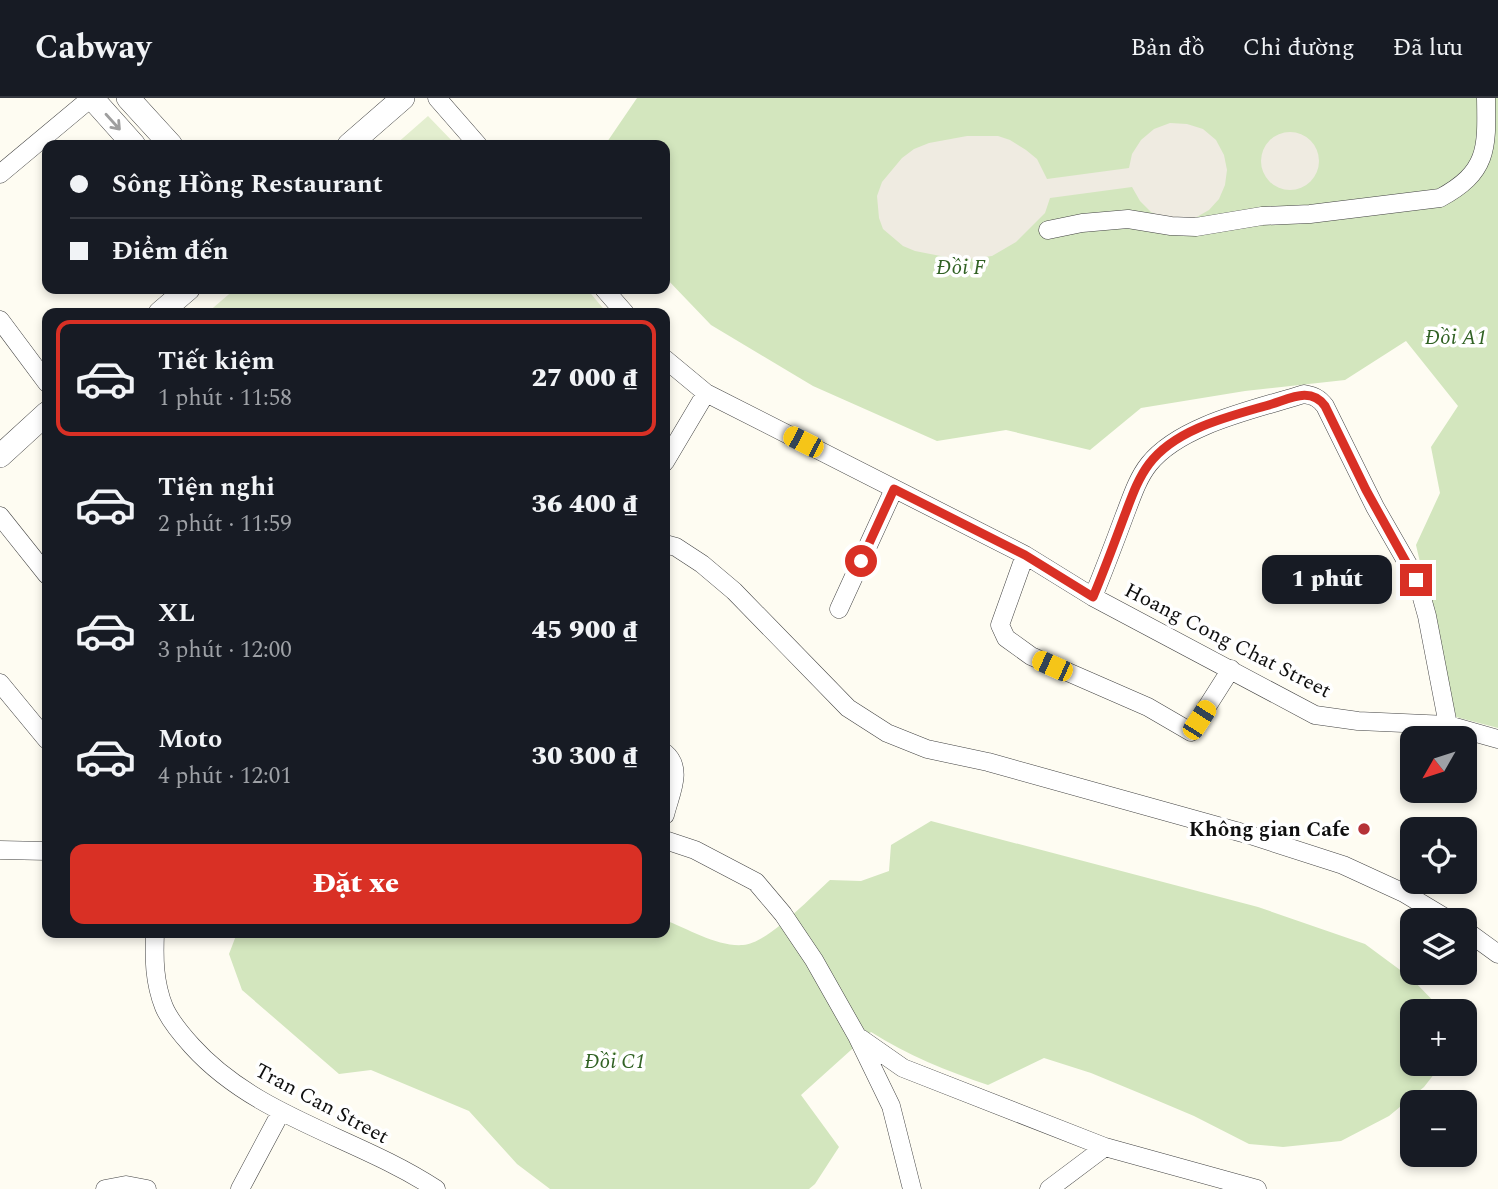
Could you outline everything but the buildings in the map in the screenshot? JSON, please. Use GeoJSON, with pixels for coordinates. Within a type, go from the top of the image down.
{"type":"FeatureCollection","features":[{"type":"Feature","properties":{"kind":"street"},"geometry":{"type":"LineString","coordinates":[[0,174],[91,98],[129,140]]}},
{"type":"Feature","properties":{"kind":"street"},"geometry":{"type":"LineString","coordinates":[[128,98],[165,140]]}},
{"type":"Feature","properties":{"kind":"street"},"geometry":{"type":"LineString","coordinates":[[355,140],[402,98]]}},
{"type":"Feature","properties":{"kind":"street"},"geometry":{"type":"LineString","coordinates":[[437,98],[474,140]]}},
{"type":"Feature","properties":{"kind":"street"},"geometry":{"type":"LineString","coordinates":[[1048,230],[1082,223],[1128,219],[1196,227],[1262,216],[1323,213],[1440,198],[1458,189],[1474,173],[1484,155],[1486,98]]}},
{"type":"Feature","properties":{"kind":"street"},"geometry":{"type":"LineString","coordinates":[[166,308],[182,294]]}},
{"type":"Feature","properties":{"kind":"street"},"geometry":{"type":"LineString","coordinates":[[608,294],[621,308]]}},
{"type":"Feature","properties":{"kind":"street"},"geometry":{"type":"LineString","coordinates":[[0,320],[42,376]]}},
{"type":"Feature","properties":{"kind":"street","name":"Hoang Cong Chat Street"},"geometry":{"type":"LineString","coordinates":[[670,363],[706,393],[1025,555],[1093,597],[1315,715],[1358,721],[1448,725],[1498,739]]}},
{"type":"Feature","properties":{"kind":"street"},"geometry":{"type":"LineString","coordinates":[[670,454],[706,393]]}},
{"type":"Feature","properties":{"kind":"street"},"geometry":{"type":"LineString","coordinates":[[1093,597],[1138,482],[1150,463],[1165,449],[1190,433],[1232,416],[1304,394],[1311,396],[1325,406],[1363,485],[1416,580],[1427,616],[1448,725]]}},
{"type":"Feature","properties":{"kind":"street"},"geometry":{"type":"LineString","coordinates":[[0,456],[42,418]]}},
{"type":"Feature","properties":{"kind":"street"},"geometry":{"type":"LineString","coordinates":[[839,609],[894,489]]}},
{"type":"Feature","properties":{"kind":"street"},"geometry":{"type":"LineString","coordinates":[[0,516],[42,569]]}},
{"type":"Feature","properties":{"kind":"street"},"geometry":{"type":"LineString","coordinates":[[670,545],[702,564],[734,591],[848,708],[887,733],[927,749],[988,762],[1250,835],[1343,865],[1404,893],[1429,908]]}},
{"type":"Feature","properties":{"kind":"street"},"geometry":{"type":"LineString","coordinates":[[1025,555],[1000,625],[1006,638],[1031,656],[1148,706],[1191,732],[1231,668]]}},
{"type":"Feature","properties":{"kind":"street"},"geometry":{"type":"LineString","coordinates":[[0,683],[42,734]]}},
{"type":"Feature","properties":{"kind":"street"},"geometry":{"type":"LineString","coordinates":[[670,758],[675,764],[676,773],[670,796]]}},
{"type":"Feature","properties":{"kind":"street"},"geometry":{"type":"LineString","coordinates":[[670,842],[695,850],[756,882],[783,914],[814,960],[858,1036],[891,1106],[912,1189]]}},
{"type":"Feature","properties":{"kind":"street"},"geometry":{"type":"LineString","coordinates":[[0,850],[42,852]]}},
{"type":"Feature","properties":{"kind":"street","name":"Tran Can Street"},"geometry":{"type":"LineString","coordinates":[[155,938],[153,969],[164,1008],[183,1036],[206,1062],[281,1112],[436,1189]]}},
{"type":"Feature","properties":{"kind":"street"},"geometry":{"type":"LineString","coordinates":[[1477,939],[1498,954]]}},
{"type":"Feature","properties":{"kind":"street"},"geometry":{"type":"LineString","coordinates":[[858,1036],[904,1068],[1105,1147],[1246,1188]]}},
{"type":"Feature","properties":{"kind":"street"},"geometry":{"type":"LineString","coordinates":[[240,1189],[281,1112]]}},
{"type":"Feature","properties":{"kind":"street"},"geometry":{"type":"LineString","coordinates":[[1049,1189],[1105,1147]]}},
{"type":"Feature","properties":{"kind":"street"},"geometry":{"type":"LineString","coordinates":[[105,1189],[127,1185],[147,1189]]}},
{"type":"Feature","properties":{"kind":"green space","name":"Đồi F"},"geometry":{"type":"Polygon","coordinates":[[[637,98],[1498,98],[1498,728],[1456,717],[1416,545],[1440,493],[1431,447],[1458,406],[1406,341],[1345,380],[1245,391],[1141,408],[1090,450],[1006,430],[937,441],[813,386],[711,325],[670,282],[670,140],[608,140],[637,98]]]}},
{"type":"Feature","properties":{"kind":"green space"},"geometry":{"type":"Polygon","coordinates":[[[428,116],[451,140],[401,140],[428,116]]]}},
{"type":"Feature","properties":{"kind":"green space"},"geometry":{"type":"Polygon","coordinates":[[[229,294],[591,294],[603,308],[213,308],[229,294]]]}},
{"type":"Feature","properties":{"kind":"green space","name":"Đồi C1"},"geometry":{"type":"Polygon","coordinates":[[[931,821],[1258,907],[1365,944],[1400,970],[1400,985],[1418,985],[1431,999],[1400,999],[1400,1076],[1433,1076],[1420,1090],[1400,1090],[1400,1107],[1389,1116],[1341,1141],[1283,1147],[1249,1144],[1149,1097],[1091,1073],[1044,1058],[988,1085],[928,1062],[871,1032],[801,1095],[839,1147],[809,1189],[550,1189],[517,1164],[469,1111],[371,1070],[339,1074],[242,990],[229,954],[235,938],[670,938],[670,922],[713,940],[743,945],[764,937],[830,880],[861,881],[889,871],[891,845],[931,821]]]}},
{"type":"Feature","properties":{"kind":"shaded area"},"geometry":{"type":"Polygon","coordinates":[[[1170,123],[1203,129],[1216,140],[1224,155],[1227,170],[1219,199],[1209,210],[1195,218],[1180,221],[1165,219],[1151,212],[1140,201],[1132,187],[1050,198],[1045,213],[1016,242],[992,256],[961,260],[903,246],[883,229],[879,218],[877,196],[882,182],[902,158],[929,143],[967,136],[998,136],[1010,140],[1037,159],[1047,179],[1129,168],[1132,154],[1141,140],[1154,129],[1170,123]]]}},
{"type":"Feature","properties":{"kind":"shaded area"},"geometry":{"type":"Polygon","coordinates":[[[1290,132],[1306,137],[1314,145],[1319,161],[1314,177],[1306,185],[1290,190],[1274,185],[1266,177],[1261,161],[1266,145],[1274,137],[1290,132]]]}},
{"type":"Feature","properties":{"kind":"place","name":"Không gian Cafe"},"geometry":{"type":"Point","coordinates":[1364,829]}},
{"type":"Feature","properties":{"kind":"route"},"geometry":{"type":"LineString","coordinates":[[861,561],[894,489],[1025,555],[1093,597],[1138,482],[1150,463],[1165,449],[1190,433],[1232,416],[1304,394],[1317,398],[1325,406],[1366,490],[1416,580]]}},
{"type":"Feature","properties":{"kind":"park label","name":"Đồi A1"},"geometry":{"type":"Point","coordinates":[1456,337]}}]}
